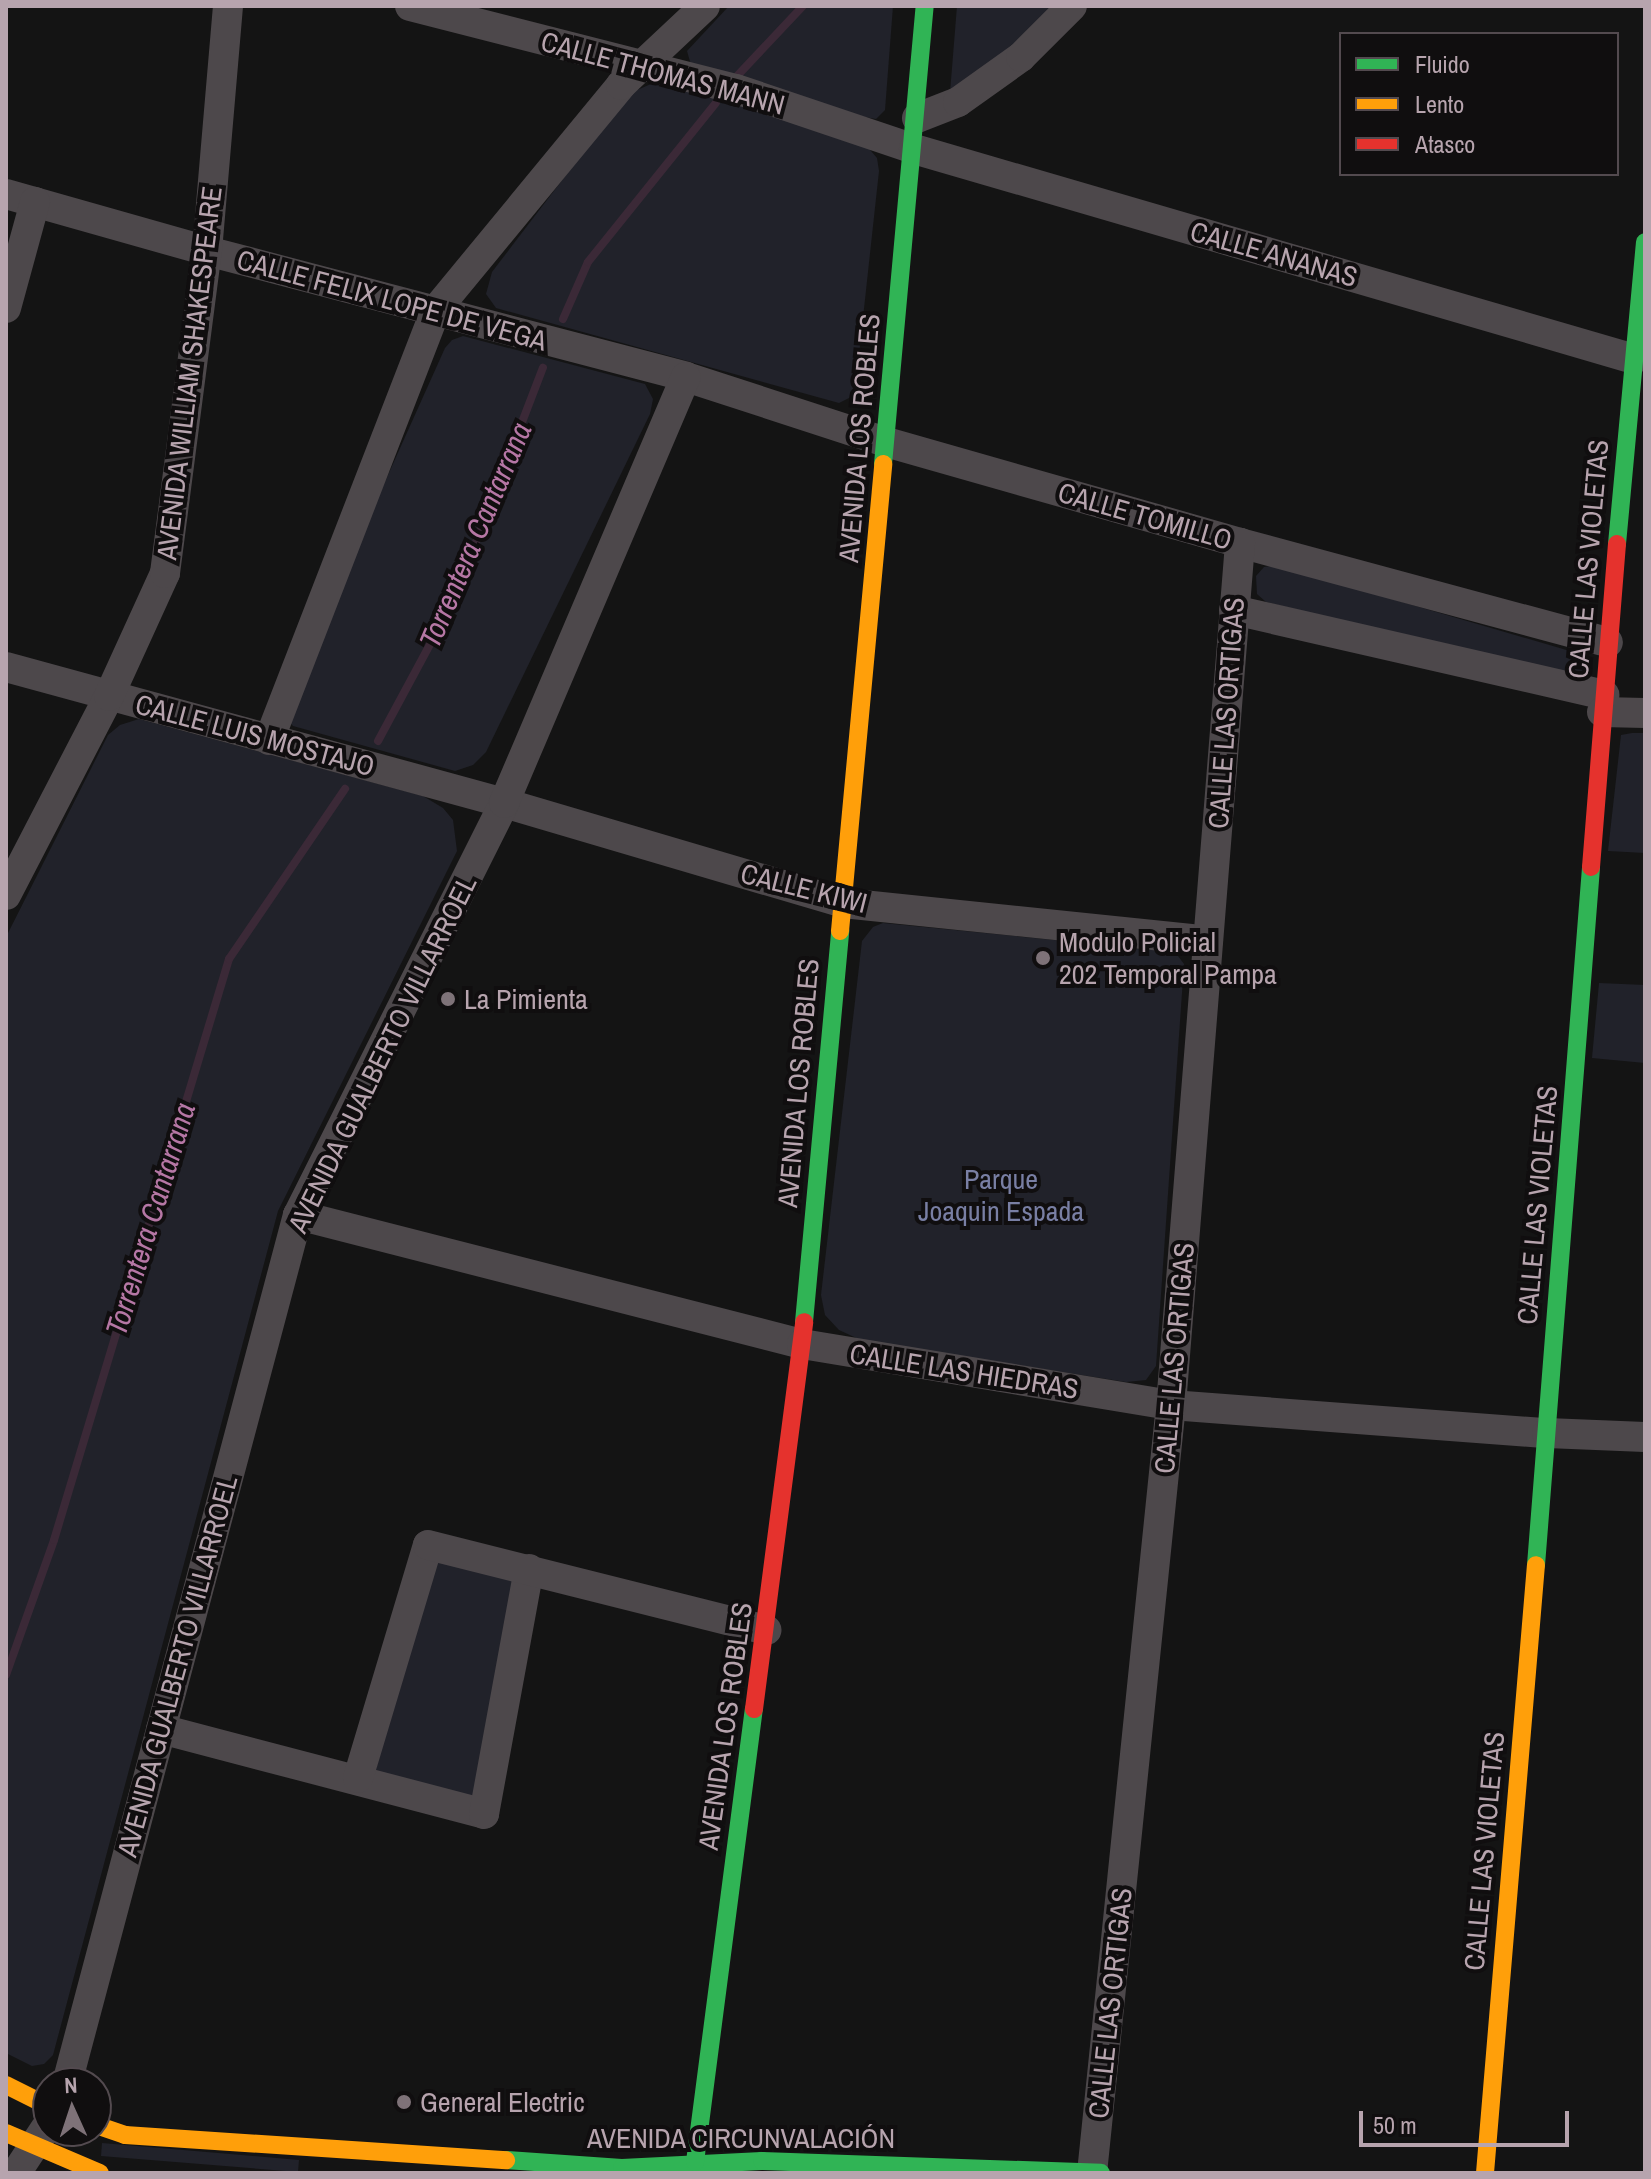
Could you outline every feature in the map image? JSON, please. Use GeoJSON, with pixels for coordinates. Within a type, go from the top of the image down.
{"type":"FeatureCollection","features":[{"type":"Feature","properties":{"kind":"main road","name":"AVENIDA LOS ROBLES"},"geometry":{"type":"LineString","coordinates":[[695,2162],[802,1344],[925,6]]}},
{"type":"Feature","properties":{"kind":"main road","name":"CALLE LAS VIOLETAS"},"geometry":{"type":"LineString","coordinates":[[1485,2173],[1547,1433],[1608,642],[1637,436],[1634,359],[1645,242]]}},
{"type":"Feature","properties":{"kind":"main road"},"geometry":{"type":"LineString","coordinates":[[6,2085],[32,2098]]}},
{"type":"Feature","properties":{"kind":"main road","name":"AVENIDA CIRCUNVALACIÓN"},"geometry":{"type":"LineString","coordinates":[[112,2131],[125,2135],[338,2151],[622,2168],[695,2162],[1101,2173]]}},
{"type":"Feature","properties":{"kind":"main road"},"geometry":{"type":"LineString","coordinates":[[29,2134],[100,2173]]}},
{"type":"Feature","properties":{"kind":"main road"},"geometry":{"type":"LineString","coordinates":[[337,2173],[338,2151]]}},
{"type":"Feature","properties":{"kind":"street","name":"AVENIDA WILLIAM SHAKESPEARE"},"geometry":{"type":"LineString","coordinates":[[6,895],[109,696],[165,573],[207,251],[228,6]]}},
{"type":"Feature","properties":{"kind":"street","name":"CALLE THOMAS MANN"},"geometry":{"type":"LineString","coordinates":[[410,6],[736,89],[914,149]]}},
{"type":"Feature","properties":{"kind":"street"},"geometry":{"type":"LineString","coordinates":[[269,740],[435,311],[621,85],[705,6]]}},
{"type":"Feature","properties":{"kind":"street"},"geometry":{"type":"LineString","coordinates":[[917,118],[958,102],[1021,57],[1072,6]]}},
{"type":"Feature","properties":{"kind":"street","name":"CALLE ANANAS"},"geometry":{"type":"LineString","coordinates":[[914,149],[1634,359]]}},
{"type":"Feature","properties":{"kind":"street","name":"CALLE FELIX LOPE DE VEGA"},"geometry":{"type":"LineString","coordinates":[[6,194],[207,251],[686,377]]}},
{"type":"Feature","properties":{"kind":"street"},"geometry":{"type":"LineString","coordinates":[[6,308],[35,202]]}},
{"type":"Feature","properties":{"kind":"street","name":"CALLE TOMILLO"},"geometry":{"type":"LineString","coordinates":[[686,377],[886,442],[1240,543],[1608,642]]}},
{"type":"Feature","properties":{"kind":"street","name":"AVENIDA GUALBERTO VILLARROEL"},"geometry":{"type":"LineString","coordinates":[[71,2067],[298,1215],[504,803],[686,377]]}},
{"type":"Feature","properties":{"kind":"street","name":"CALLE LAS ORTIGAS"},"geometry":{"type":"LineString","coordinates":[[1092,2173],[1171,1405],[1240,543]]}},
{"type":"Feature","properties":{"kind":"street"},"geometry":{"type":"LineString","coordinates":[[1234,610],[1645,713]]}},
{"type":"Feature","properties":{"kind":"street","name":"CALLE LUIS MOSTAJO"},"geometry":{"type":"LineString","coordinates":[[6,667],[504,803]]}},
{"type":"Feature","properties":{"kind":"street","name":"CALLE KIWI"},"geometry":{"type":"LineString","coordinates":[[504,803],[843,903],[1208,941]]}},
{"type":"Feature","properties":{"kind":"street","name":"CALLE LAS HIEDRAS"},"geometry":{"type":"LineString","coordinates":[[298,1215],[802,1344],[1171,1405],[1547,1433],[1645,1437]]}},
{"type":"Feature","properties":{"kind":"street"},"geometry":{"type":"LineString","coordinates":[[358,1778],[428,1545],[766,1630]]}},
{"type":"Feature","properties":{"kind":"street"},"geometry":{"type":"LineString","coordinates":[[161,1729],[358,1778],[484,1814],[529,1569]]}},
{"type":"Feature","properties":{"kind":"street"},"geometry":{"type":"LineString","coordinates":[[16,2173],[29,2134]]}},
{"type":"Feature","properties":{"kind":"green space"},"geometry":{"type":"Polygon","coordinates":[[[729,6],[893,6],[885,110],[876,119],[847,114],[691,65],[687,51],[729,6]]]}},
{"type":"Feature","properties":{"kind":"green space"},"geometry":{"type":"Polygon","coordinates":[[[957,6],[1071,6],[949,105],[957,6]]]}},
{"type":"Feature","properties":{"kind":"green space"},"geometry":{"type":"Polygon","coordinates":[[[651,84],[723,97],[865,144],[877,158],[879,171],[855,391],[849,398],[839,403],[496,308],[486,294],[492,272],[628,94],[651,84]]]}},
{"type":"Feature","properties":{"kind":"green space"},"geometry":{"type":"Polygon","coordinates":[[[463,336],[645,384],[653,399],[650,414],[486,752],[473,765],[455,771],[293,726],[284,716],[286,702],[445,348],[452,340],[463,336]]]}},
{"type":"Feature","properties":{"kind":"green space"},"geometry":{"type":"Polygon","coordinates":[[[1276,565],[1580,654],[1587,659],[1584,675],[1576,679],[1266,602],[1257,594],[1256,576],[1264,567],[1276,565]]]}},
{"type":"Feature","properties":{"kind":"green space"},"geometry":{"type":"Polygon","coordinates":[[[139,719],[423,796],[443,808],[453,820],[457,851],[278,1211],[53,2055],[44,2064],[32,2066],[6,2053],[6,937],[108,735],[120,725],[139,719]]]}},
{"type":"Feature","properties":{"kind":"green space"},"geometry":{"type":"Polygon","coordinates":[[[1645,733],[1645,853],[1608,851],[1621,735],[1645,733]]]}},
{"type":"Feature","properties":{"kind":"green space","name":"Parque Joaquin Espada"},"geometry":{"type":"Polygon","coordinates":[[[883,923],[1166,951],[1178,956],[1184,964],[1156,1366],[1146,1380],[1126,1382],[863,1341],[839,1330],[825,1315],[821,1295],[862,941],[873,927],[883,923]]]}},
{"type":"Feature","properties":{"kind":"green space"},"geometry":{"type":"Polygon","coordinates":[[[1599,983],[1645,985],[1645,1063],[1592,1058],[1599,983]]]}},
{"type":"Feature","properties":{"kind":"green space"},"geometry":{"type":"Polygon","coordinates":[[[432,1555],[516,1577],[480,1794],[470,1801],[375,1773],[432,1555]]]}},
{"type":"Feature","properties":{"kind":"green space"},"geometry":{"type":"Polygon","coordinates":[[[112,2144],[299,2160],[298,2172],[101,2156],[102,2147],[112,2147],[112,2144]]]}},
{"type":"Feature","properties":{"kind":"waterway","name":"Torrentera Cantarrana"},"geometry":{"type":"LineString","coordinates":[[738,75],[803,6]]}},
{"type":"Feature","properties":{"kind":"waterway","name":"Torrentera Cantarrana"},"geometry":{"type":"LineString","coordinates":[[563,319],[588,262],[716,103]]}},
{"type":"Feature","properties":{"kind":"waterway","name":"Torrentera Cantarrana"},"geometry":{"type":"LineString","coordinates":[[378,741],[453,602],[543,368]]}},
{"type":"Feature","properties":{"kind":"waterway","name":"Torrentera Cantarrana"},"geometry":{"type":"LineString","coordinates":[[6,1675],[54,1540],[229,959],[345,789]]}},
{"type":"Feature","properties":{"kind":"traffic: fast"},"geometry":{"type":"LineString","coordinates":[[883,464],[925,6]]}},
{"type":"Feature","properties":{"kind":"traffic: fast"},"geometry":{"type":"LineString","coordinates":[[1617,544],[1645,242]]}},
{"type":"Feature","properties":{"kind":"traffic: fast"},"geometry":{"type":"LineString","coordinates":[[1536,1565],[1591,867]]}},
{"type":"Feature","properties":{"kind":"traffic: fast"},"geometry":{"type":"LineString","coordinates":[[804,1322],[840,931]]}},
{"type":"Feature","properties":{"kind":"traffic: fast"},"geometry":{"type":"LineString","coordinates":[[695,2162],[754,1709]]}},
{"type":"Feature","properties":{"kind":"traffic: fast"},"geometry":{"type":"LineString","coordinates":[[506,2160],[622,2168],[762,2161],[1101,2173]]}},
{"type":"Feature","properties":{"kind":"traffic: slow"},"geometry":{"type":"LineString","coordinates":[[840,931],[883,464]]}},
{"type":"Feature","properties":{"kind":"traffic: slow"},"geometry":{"type":"LineString","coordinates":[[1485,2173],[1536,1565]]}},
{"type":"Feature","properties":{"kind":"traffic: slow"},"geometry":{"type":"LineString","coordinates":[[6,2085],[32,2098]]}},
{"type":"Feature","properties":{"kind":"traffic: slow"},"geometry":{"type":"LineString","coordinates":[[112,2131],[125,2135],[506,2160]]}},
{"type":"Feature","properties":{"kind":"traffic: slow"},"geometry":{"type":"LineString","coordinates":[[6,2133],[100,2173]]}},
{"type":"Feature","properties":{"kind":"traffic: jam"},"geometry":{"type":"LineString","coordinates":[[1591,867],[1617,544]]}},
{"type":"Feature","properties":{"kind":"traffic: jam"},"geometry":{"type":"LineString","coordinates":[[754,1709],[804,1322]]}},
{"type":"Feature","properties":{"kind":"place","name":"Modulo Policial 202 Temporal Pampa"},"geometry":{"type":"Point","coordinates":[1043,958]}},
{"type":"Feature","properties":{"kind":"place","name":"La Pimienta"},"geometry":{"type":"Point","coordinates":[448,999]}},
{"type":"Feature","properties":{"kind":"place","name":"General Electric"},"geometry":{"type":"Point","coordinates":[404,2102]}}]}
